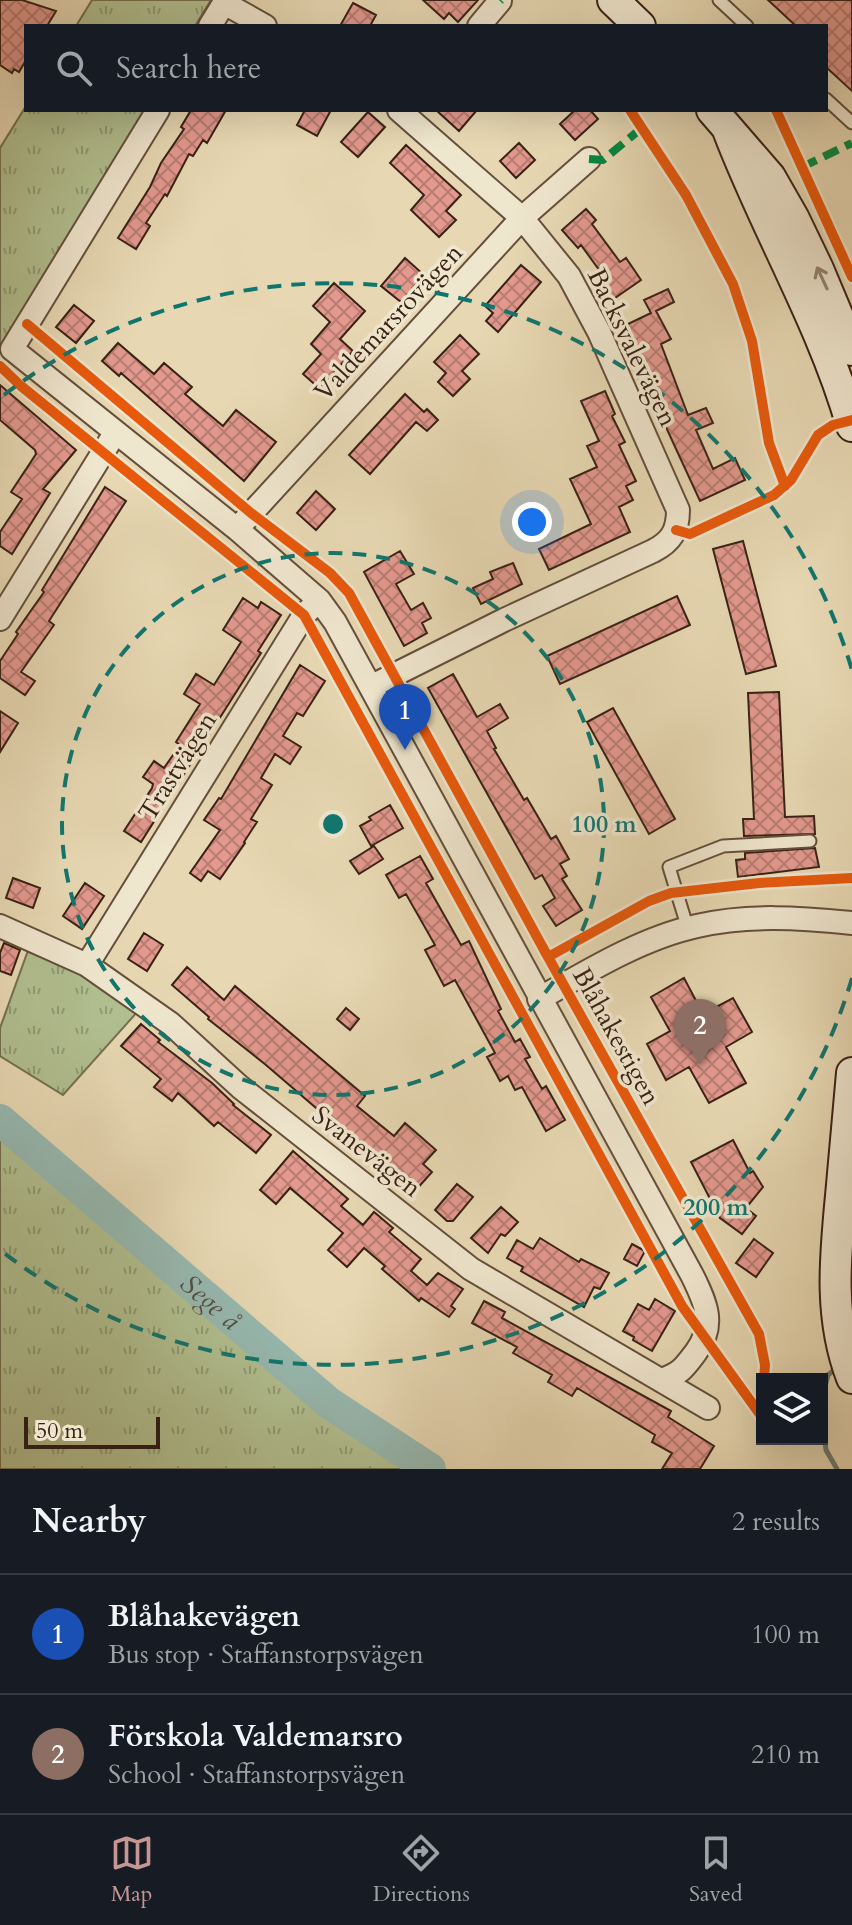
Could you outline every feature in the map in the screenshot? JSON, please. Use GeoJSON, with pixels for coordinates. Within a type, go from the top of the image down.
{"type":"FeatureCollection","features":[{"type":"Feature","properties":{"kind":"street"},"geometry":{"type":"LineString","coordinates":[[613,0],[638,24]]}},
{"type":"Feature","properties":{"kind":"street"},"geometry":{"type":"LineString","coordinates":[[211,24],[225,1],[262,24]]}},
{"type":"Feature","properties":{"kind":"street"},"geometry":{"type":"LineString","coordinates":[[481,24],[500,1]]}},
{"type":"Feature","properties":{"kind":"street"},"geometry":{"type":"LineString","coordinates":[[157,112],[7,344],[237,529],[319,600],[372,686],[707,1306],[709,1321],[705,1340],[680,1373],[662,1380]]}},
{"type":"Feature","properties":{"kind":"street","name":"Backsvalevägen"},"geometry":{"type":"LineString","coordinates":[[372,686],[669,542],[676,530],[678,510],[590,313],[569,276],[522,218],[405,112]]}},
{"type":"Feature","properties":{"kind":"street"},"geometry":{"type":"LineString","coordinates":[[720,120],[770,177],[794,219],[852,350]]}},
{"type":"Feature","properties":{"kind":"street"},"geometry":{"type":"LineString","coordinates":[[720,120],[843,373],[852,426]]}},
{"type":"Feature","properties":{"kind":"street","name":"Valdemarsrovägen"},"geometry":{"type":"LineString","coordinates":[[237,529],[522,218],[589,159]]}},
{"type":"Feature","properties":{"kind":"street"},"geometry":{"type":"LineString","coordinates":[[0,619],[115,433]]}},
{"type":"Feature","properties":{"kind":"street","name":"Trastvägen"},"geometry":{"type":"LineString","coordinates":[[87,965],[304,615],[319,600]]}},
{"type":"Feature","properties":{"kind":"street"},"geometry":{"type":"LineString","coordinates":[[539,999],[650,941],[688,929],[796,917],[852,923]]}},
{"type":"Feature","properties":{"kind":"street","name":"Svanevägen"},"geometry":{"type":"LineString","coordinates":[[0,926],[87,965],[171,1024],[240,1087],[471,1269],[708,1408]]}},
{"type":"Feature","properties":{"kind":"street"},"geometry":{"type":"LineString","coordinates":[[847,1363],[834,1304],[852,1073]]}},
{"type":"Feature","properties":{"kind":"lane"},"geometry":{"type":"LineString","coordinates":[[719,0],[745,24]]}},
{"type":"Feature","properties":{"kind":"lane"},"geometry":{"type":"LineString","coordinates":[[828,101],[852,123]]}},
{"type":"Feature","properties":{"kind":"lane"},"geometry":{"type":"LineString","coordinates":[[688,929],[669,867],[723,846],[810,841]]}},
{"type":"Feature","properties":{"kind":"green space"},"geometry":{"type":"Polygon","coordinates":[[[92,0],[211,0],[196,24],[77,24],[92,0]]]}},
{"type":"Feature","properties":{"kind":"green space"},"geometry":{"type":"Polygon","coordinates":[[[24,109],[24,112],[144,112],[0,349],[0,148],[24,109]]]}},
{"type":"Feature","properties":{"kind":"green space"},"geometry":{"type":"Polygon","coordinates":[[[30,945],[85,975],[139,1010],[63,1095],[0,1056],[0,1028],[30,945]]]}},
{"type":"Feature","properties":{"kind":"green space"},"geometry":{"type":"Polygon","coordinates":[[[0,1120],[329,1403],[430,1469],[0,1469],[0,1120]]]}},
{"type":"Feature","properties":{"kind":"building"},"geometry":{"type":"Polygon","coordinates":[[[0,0],[22,0],[56,11],[48,24],[24,24],[24,63],[19,72],[14,69],[12,73],[0,65],[0,0]]]}},
{"type":"Feature","properties":{"kind":"building"},"geometry":{"type":"Polygon","coordinates":[[[423,0],[478,0],[458,22],[449,13],[444,19],[423,0]]]}},
{"type":"Feature","properties":{"kind":"building"},"geometry":{"type":"Polygon","coordinates":[[[768,0],[852,0],[852,91],[828,69],[828,24],[794,24],[768,0]]]}},
{"type":"Feature","properties":{"kind":"building"},"geometry":{"type":"Polygon","coordinates":[[[353,3],[376,15],[371,24],[341,24],[353,3]]]}},
{"type":"Feature","properties":{"kind":"building"},"geometry":{"type":"Polygon","coordinates":[[[190,112],[225,112],[207,143],[203,140],[193,156],[189,154],[167,196],[165,194],[146,223],[150,226],[136,249],[118,238],[184,129],[181,127],[190,112]]]}},
{"type":"Feature","properties":{"kind":"building"},"geometry":{"type":"Polygon","coordinates":[[[304,112],[330,112],[317,136],[297,125],[304,112]]]}},
{"type":"Feature","properties":{"kind":"building"},"geometry":{"type":"Polygon","coordinates":[[[368,112],[385,127],[358,157],[341,142],[368,112]]]}},
{"type":"Feature","properties":{"kind":"building"},"geometry":{"type":"Polygon","coordinates":[[[438,112],[475,112],[459,131],[438,112]]]}},
{"type":"Feature","properties":{"kind":"building"},"geometry":{"type":"Polygon","coordinates":[[[573,112],[592,112],[598,119],[575,140],[560,124],[573,112]]]}},
{"type":"Feature","properties":{"kind":"building"},"geometry":{"type":"Polygon","coordinates":[[[519,143],[535,160],[516,178],[500,161],[519,143]]]}},
{"type":"Feature","properties":{"kind":"building"},"geometry":{"type":"Polygon","coordinates":[[[406,145],[461,195],[446,211],[456,220],[439,237],[411,210],[424,195],[390,163],[406,145]]]}},
{"type":"Feature","properties":{"kind":"building"},"geometry":{"type":"Polygon","coordinates":[[[586,209],[596,220],[592,224],[620,262],[626,258],[641,280],[612,300],[597,277],[602,274],[581,245],[578,248],[562,230],[586,209]]]}},
{"type":"Feature","properties":{"kind":"building"},"geometry":{"type":"Polygon","coordinates":[[[405,258],[424,275],[401,302],[381,286],[405,258]]]}},
{"type":"Feature","properties":{"kind":"building"},"geometry":{"type":"Polygon","coordinates":[[[521,265],[541,282],[498,332],[486,321],[493,313],[485,306],[521,265]]]}},
{"type":"Feature","properties":{"kind":"building"},"geometry":{"type":"Polygon","coordinates":[[[334,283],[365,311],[340,339],[353,351],[320,389],[303,374],[321,354],[311,344],[330,322],[313,306],[334,283]]]}},
{"type":"Feature","properties":{"kind":"building"},"geometry":{"type":"Polygon","coordinates":[[[668,289],[674,302],[656,311],[671,339],[661,344],[688,415],[706,408],[713,423],[696,430],[713,469],[735,458],[745,480],[700,501],[665,425],[638,355],[624,332],[624,326],[651,313],[644,300],[668,289]]]}},
{"type":"Feature","properties":{"kind":"building"},"geometry":{"type":"Polygon","coordinates":[[[74,305],[94,321],[76,343],[56,327],[74,305]]]}},
{"type":"Feature","properties":{"kind":"building"},"geometry":{"type":"Polygon","coordinates":[[[460,335],[479,354],[462,371],[470,379],[453,396],[438,382],[446,373],[434,362],[460,335]]]}},
{"type":"Feature","properties":{"kind":"building"},"geometry":{"type":"Polygon","coordinates":[[[118,343],[154,374],[164,363],[192,387],[185,394],[223,426],[236,410],[276,442],[244,481],[121,373],[119,376],[102,361],[118,343]]]}},
{"type":"Feature","properties":{"kind":"building"},"geometry":{"type":"Polygon","coordinates":[[[0,385],[76,450],[43,489],[50,493],[12,554],[0,546],[0,532],[22,499],[11,492],[36,454],[0,420],[0,385]]]}},
{"type":"Feature","properties":{"kind":"building"},"geometry":{"type":"Polygon","coordinates":[[[605,391],[615,414],[612,416],[625,442],[619,445],[636,481],[626,486],[633,500],[619,507],[630,532],[549,570],[539,549],[591,524],[570,479],[597,467],[587,446],[599,441],[581,401],[605,391]]]}},
{"type":"Feature","properties":{"kind":"building"},"geometry":{"type":"Polygon","coordinates":[[[405,394],[438,420],[427,431],[416,422],[370,474],[349,455],[405,394]]]}},
{"type":"Feature","properties":{"kind":"building"},"geometry":{"type":"Polygon","coordinates":[[[105,487],[126,501],[49,621],[54,625],[21,672],[35,681],[25,695],[0,678],[0,661],[105,487]]]}},
{"type":"Feature","properties":{"kind":"building"},"geometry":{"type":"Polygon","coordinates":[[[316,491],[335,509],[316,530],[297,513],[316,491]]]}},
{"type":"Feature","properties":{"kind":"building"},"geometry":{"type":"Polygon","coordinates":[[[743,541],[776,666],[746,674],[713,549],[743,541]]]}},
{"type":"Feature","properties":{"kind":"building"},"geometry":{"type":"Polygon","coordinates":[[[400,551],[414,574],[396,584],[411,610],[423,603],[431,618],[422,623],[427,633],[404,646],[364,572],[400,551]]]}},
{"type":"Feature","properties":{"kind":"building"},"geometry":{"type":"Polygon","coordinates":[[[513,563],[522,584],[481,604],[473,588],[493,579],[490,572],[513,563]]]}},
{"type":"Feature","properties":{"kind":"building"},"geometry":{"type":"Polygon","coordinates":[[[677,596],[690,625],[560,684],[547,656],[677,596]]]}},
{"type":"Feature","properties":{"kind":"building"},"geometry":{"type":"Polygon","coordinates":[[[243,598],[258,608],[261,602],[281,615],[258,651],[261,653],[141,842],[124,831],[152,788],[153,784],[143,777],[154,761],[164,768],[180,745],[176,742],[200,704],[184,694],[196,674],[214,685],[241,642],[223,630],[243,598]]]}},
{"type":"Feature","properties":{"kind":"building"},"geometry":{"type":"Polygon","coordinates":[[[300,665],[325,681],[303,716],[297,713],[283,736],[301,747],[290,764],[275,754],[261,778],[272,785],[251,819],[257,822],[245,843],[220,879],[208,871],[201,881],[190,873],[220,830],[204,820],[221,799],[300,665]]]}},
{"type":"Feature","properties":{"kind":"building"},"geometry":{"type":"Polygon","coordinates":[[[453,674],[477,717],[500,704],[508,718],[487,731],[494,749],[524,800],[527,798],[551,839],[556,836],[569,859],[560,864],[567,876],[562,879],[582,910],[556,926],[543,906],[555,898],[542,875],[535,879],[428,688],[453,674]]]}},
{"type":"Feature","properties":{"kind":"building"},"geometry":{"type":"Polygon","coordinates":[[[779,692],[785,817],[814,816],[815,834],[744,836],[743,819],[754,819],[748,693],[779,692]]]}},
{"type":"Feature","properties":{"kind":"building"},"geometry":{"type":"Polygon","coordinates":[[[613,708],[675,819],[649,834],[587,722],[613,708]]]}},
{"type":"Feature","properties":{"kind":"building"},"geometry":{"type":"Polygon","coordinates":[[[0,711],[18,723],[0,752],[0,711]]]}},
{"type":"Feature","properties":{"kind":"building"},"geometry":{"type":"Polygon","coordinates":[[[390,805],[403,828],[371,846],[360,826],[390,805]]]}},
{"type":"Feature","properties":{"kind":"building"},"geometry":{"type":"Polygon","coordinates":[[[374,846],[383,859],[359,874],[350,861],[374,846]]]}},
{"type":"Feature","properties":{"kind":"building"},"geometry":{"type":"Polygon","coordinates":[[[815,848],[819,867],[738,877],[736,860],[745,859],[745,853],[815,848]]]}},
{"type":"Feature","properties":{"kind":"building"},"geometry":{"type":"Polygon","coordinates":[[[420,856],[433,879],[426,883],[461,945],[469,941],[501,1009],[498,1011],[515,1042],[520,1039],[530,1057],[525,1059],[542,1089],[546,1086],[565,1120],[546,1131],[522,1087],[515,1090],[508,1076],[500,1081],[487,1057],[495,1053],[455,980],[444,986],[425,950],[435,945],[406,894],[399,898],[386,875],[420,856]]]}},
{"type":"Feature","properties":{"kind":"building"},"geometry":{"type":"Polygon","coordinates":[[[13,878],[40,888],[33,908],[6,898],[13,878]]]}},
{"type":"Feature","properties":{"kind":"building"},"geometry":{"type":"Polygon","coordinates":[[[85,883],[104,896],[82,929],[63,916],[85,883]]]}},
{"type":"Feature","properties":{"kind":"building"},"geometry":{"type":"Polygon","coordinates":[[[144,933],[163,945],[147,971],[128,959],[144,933]]]}},
{"type":"Feature","properties":{"kind":"building"},"geometry":{"type":"Polygon","coordinates":[[[4,943],[20,950],[11,975],[0,971],[0,953],[4,943]]]}},
{"type":"Feature","properties":{"kind":"building"},"geometry":{"type":"Polygon","coordinates":[[[187,967],[224,1000],[235,986],[365,1096],[357,1106],[394,1136],[405,1123],[436,1150],[423,1164],[432,1172],[414,1192],[208,1019],[172,985],[187,967]]]}},
{"type":"Feature","properties":{"kind":"building"},"geometry":{"type":"Polygon","coordinates":[[[684,978],[703,1014],[733,998],[752,1032],[726,1047],[746,1083],[709,1103],[689,1067],[666,1080],[647,1044],[670,1031],[651,997],[684,978]]]}},
{"type":"Feature","properties":{"kind":"building"},"geometry":{"type":"Polygon","coordinates":[[[346,1008],[359,1019],[350,1030],[337,1019],[346,1008]]]}},
{"type":"Feature","properties":{"kind":"building"},"geometry":{"type":"Polygon","coordinates":[[[141,1024],[160,1040],[158,1042],[212,1083],[233,1105],[271,1135],[256,1153],[218,1122],[214,1126],[178,1093],[172,1101],[154,1087],[161,1079],[121,1046],[141,1024]]]}},
{"type":"Feature","properties":{"kind":"building"},"geometry":{"type":"Polygon","coordinates":[[[733,1140],[750,1173],[753,1171],[763,1187],[746,1208],[756,1216],[742,1234],[720,1218],[691,1162],[733,1140]]]}},
{"type":"Feature","properties":{"kind":"building"},"geometry":{"type":"Polygon","coordinates":[[[293,1151],[348,1199],[341,1206],[363,1225],[374,1212],[393,1228],[389,1232],[421,1259],[411,1271],[427,1285],[438,1273],[463,1289],[451,1306],[455,1309],[449,1317],[421,1298],[419,1301],[382,1269],[385,1266],[364,1248],[347,1267],[328,1250],[343,1233],[290,1188],[276,1204],[260,1190],[293,1151]]]}},
{"type":"Feature","properties":{"kind":"building"},"geometry":{"type":"Polygon","coordinates":[[[457,1184],[473,1197],[453,1221],[447,1221],[435,1210],[457,1184]]]}},
{"type":"Feature","properties":{"kind":"building"},"geometry":{"type":"Polygon","coordinates":[[[501,1207],[518,1222],[505,1236],[501,1234],[488,1253],[471,1238],[501,1207]]]}},
{"type":"Feature","properties":{"kind":"building"},"geometry":{"type":"Polygon","coordinates":[[[540,1238],[579,1262],[581,1259],[609,1273],[600,1289],[594,1287],[584,1307],[521,1271],[523,1267],[507,1258],[517,1240],[533,1249],[540,1238]]]}},
{"type":"Feature","properties":{"kind":"building"},"geometry":{"type":"Polygon","coordinates":[[[754,1239],[773,1253],[756,1277],[736,1263],[754,1239]]]}},
{"type":"Feature","properties":{"kind":"building"},"geometry":{"type":"Polygon","coordinates":[[[632,1244],[645,1251],[637,1266],[624,1259],[632,1244]]]}},
{"type":"Feature","properties":{"kind":"building"},"geometry":{"type":"Polygon","coordinates":[[[655,1299],[675,1311],[652,1351],[623,1331],[638,1304],[649,1310],[655,1299]]]}},
{"type":"Feature","properties":{"kind":"building"},"geometry":{"type":"Polygon","coordinates":[[[484,1301],[505,1312],[502,1318],[671,1411],[668,1417],[714,1446],[700,1469],[662,1469],[672,1453],[652,1442],[655,1435],[577,1388],[572,1396],[548,1382],[552,1375],[513,1353],[517,1347],[472,1323],[484,1301]]]}},
{"type":"Feature","properties":{"kind":"waterway","name":"Sege å"},"geometry":{"type":"LineString","coordinates":[[0,1120],[329,1403],[430,1469]]}},
{"type":"Feature","properties":{"kind":"waterway"},"geometry":{"type":"LineString","coordinates":[[828,1375],[839,1366]]}},
{"type":"Feature","properties":{"kind":"waterway"},"geometry":{"type":"LineString","coordinates":[[825,1445],[837,1469]]}},
{"type":"Feature","properties":{"kind":"marked path"},"geometry":{"type":"LineString","coordinates":[[589,159],[603,160],[643,127]]}},
{"type":"Feature","properties":{"kind":"marked path"},"geometry":{"type":"LineString","coordinates":[[802,167],[852,143]]}},
{"type":"Feature","properties":{"kind":"cycle path"},"geometry":{"type":"LineString","coordinates":[[631,112],[686,195],[733,284],[752,341],[769,443],[785,486]]}},
{"type":"Feature","properties":{"kind":"cycle path"},"geometry":{"type":"LineString","coordinates":[[777,112],[852,277]]}},
{"type":"Feature","properties":{"kind":"cycle path"},"geometry":{"type":"LineString","coordinates":[[27,324],[251,513],[330,573],[349,593],[548,957]]}},
{"type":"Feature","properties":{"kind":"cycle path"},"geometry":{"type":"LineString","coordinates":[[0,366],[304,615],[682,1306],[756,1409]]}},
{"type":"Feature","properties":{"kind":"cycle path"},"geometry":{"type":"LineString","coordinates":[[676,530],[690,534],[774,495],[791,480],[818,435],[833,425],[852,420]]}},
{"type":"Feature","properties":{"kind":"cycle path","name":"Blåhakestigen"},"geometry":{"type":"LineString","coordinates":[[764,1373],[759,1334],[548,957],[649,901],[671,893],[759,883],[852,878]]}},
{"type":"Feature","properties":{"kind":"place","name":"Blåhakevägen"},"geometry":{"type":"Point","coordinates":[405,750]}},
{"type":"Feature","properties":{"kind":"place","name":"Förskola Valdemarsro"},"geometry":{"type":"Point","coordinates":[700,1065]}}]}
